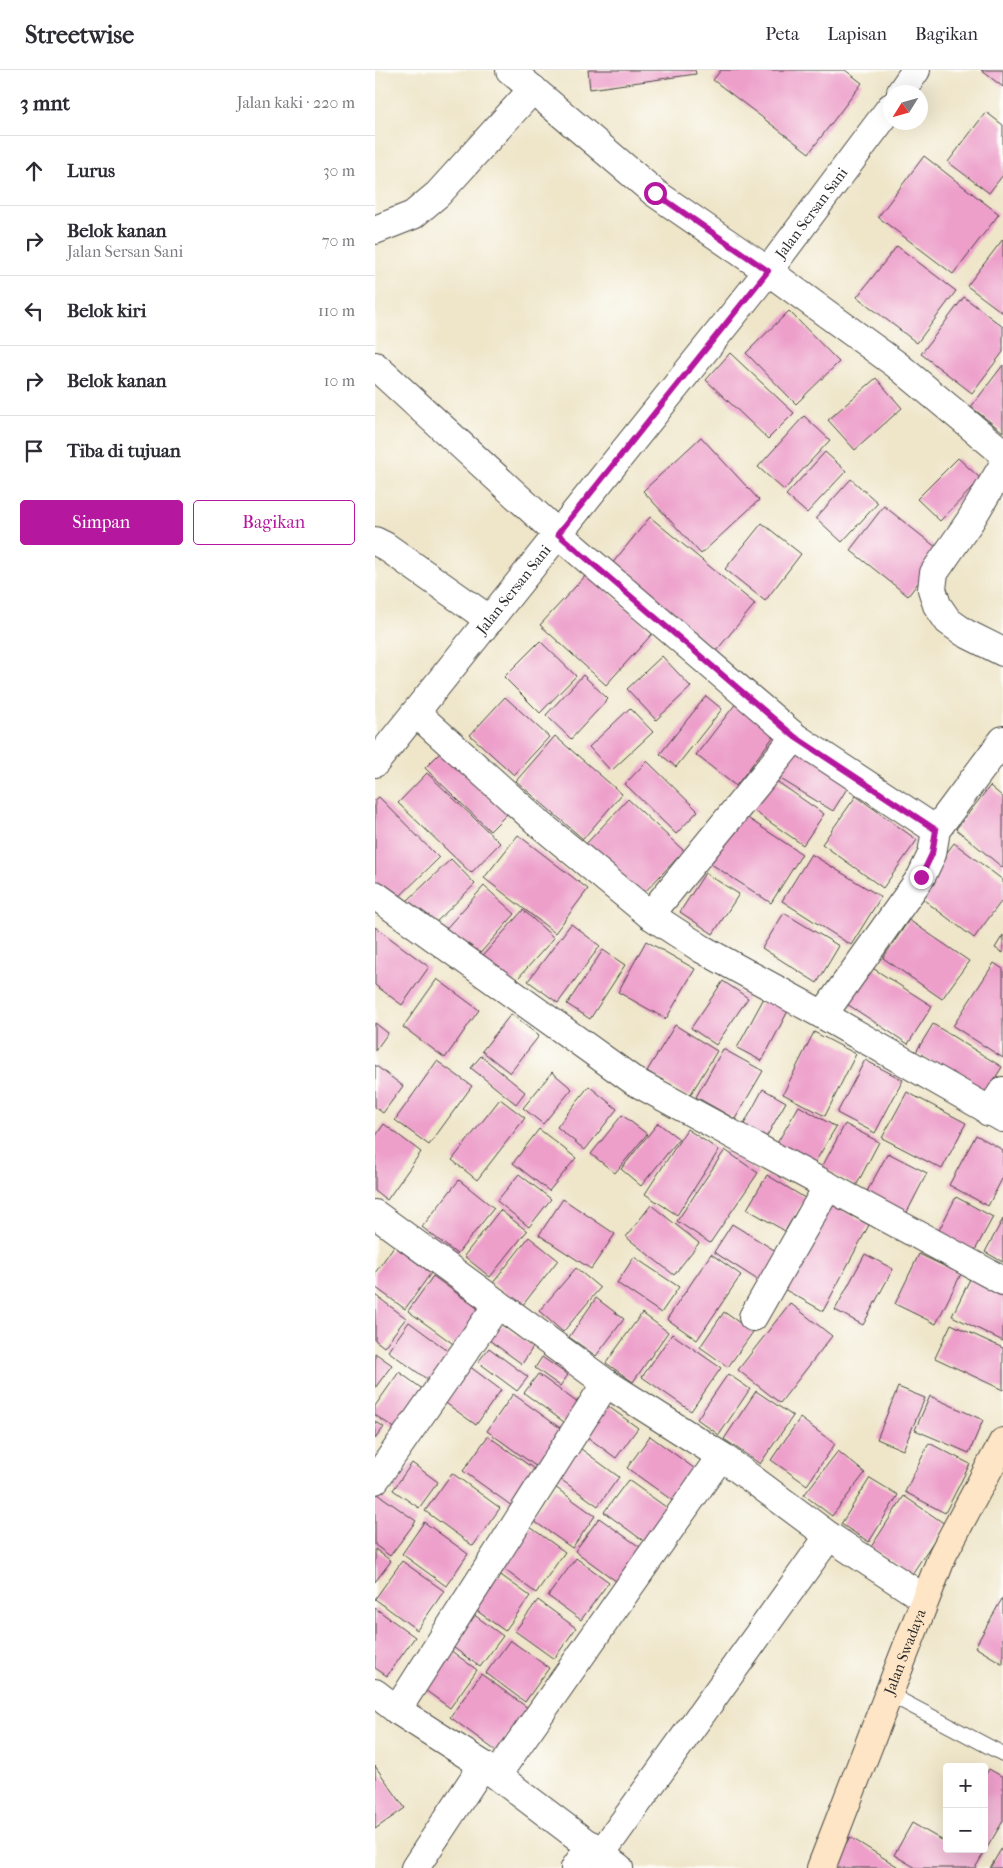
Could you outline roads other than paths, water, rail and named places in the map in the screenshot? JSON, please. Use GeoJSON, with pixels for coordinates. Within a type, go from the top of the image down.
{"type":"FeatureCollection","features":[{"type":"Feature","properties":{"kind":"street"},"geometry":{"type":"LineString","coordinates":[[511,70],[655,193],[768,271],[897,365],[1003,453]]}},
{"type":"Feature","properties":{"kind":"street"},"geometry":{"type":"LineString","coordinates":[[906,85],[916,70]]}},
{"type":"Feature","properties":{"kind":"street"},"geometry":{"type":"LineString","coordinates":[[375,230],[413,215],[426,205],[533,89]]}},
{"type":"Feature","properties":{"kind":"street","name":"Jalan Sersan Sani"},"geometry":{"type":"LineString","coordinates":[[375,763],[768,271],[883,118]]}},
{"type":"Feature","properties":{"kind":"street"},"geometry":{"type":"LineString","coordinates":[[375,366],[558,534],[795,737],[936,830]]}},
{"type":"Feature","properties":{"kind":"street"},"geometry":{"type":"LineString","coordinates":[[1003,466],[970,521],[934,573],[932,588],[937,605],[948,620],[965,633],[1003,652]]}},
{"type":"Feature","properties":{"kind":"street"},"geometry":{"type":"LineString","coordinates":[[375,541],[385,546],[490,620]]}},
{"type":"Feature","properties":{"kind":"street"},"geometry":{"type":"LineString","coordinates":[[416,713],[541,825],[650,915],[702,949],[999,1107]]}},
{"type":"Feature","properties":{"kind":"street"},"geometry":{"type":"LineString","coordinates":[[650,915],[795,737]]}},
{"type":"Feature","properties":{"kind":"street"},"geometry":{"type":"LineString","coordinates":[[823,1015],[921,877],[932,854],[936,830],[1003,740]]}},
{"type":"Feature","properties":{"kind":"street"},"geometry":{"type":"LineString","coordinates":[[375,895],[634,1081],[1003,1281]]}},
{"type":"Feature","properties":{"kind":"street"},"geometry":{"type":"LineString","coordinates":[[753,1317],[828,1186]]}},
{"type":"Feature","properties":{"kind":"street"},"geometry":{"type":"LineString","coordinates":[[380,1227],[498,1304],[606,1383],[721,1456],[829,1536],[925,1599]]}},
{"type":"Feature","properties":{"kind":"street"},"geometry":{"type":"LineString","coordinates":[[375,1480],[498,1304]]}},
{"type":"Feature","properties":{"kind":"street"},"geometry":{"type":"LineString","coordinates":[[397,1710],[606,1383]]}},
{"type":"Feature","properties":{"kind":"street","name":"Jalan Swadaya"},"geometry":{"type":"LineString","coordinates":[[821,1868],[943,1554],[1003,1442]]}},
{"type":"Feature","properties":{"kind":"street"},"geometry":{"type":"LineString","coordinates":[[415,1868],[490,1770],[721,1456]]}},
{"type":"Feature","properties":{"kind":"street"},"geometry":{"type":"LineString","coordinates":[[575,1868],[603,1856],[829,1536]]}},
{"type":"Feature","properties":{"kind":"street"},"geometry":{"type":"LineString","coordinates":[[375,1693],[397,1710],[490,1770],[603,1856]]}},
{"type":"Feature","properties":{"kind":"lane"},"geometry":{"type":"LineString","coordinates":[[889,1694],[1003,1754]]}}]}
